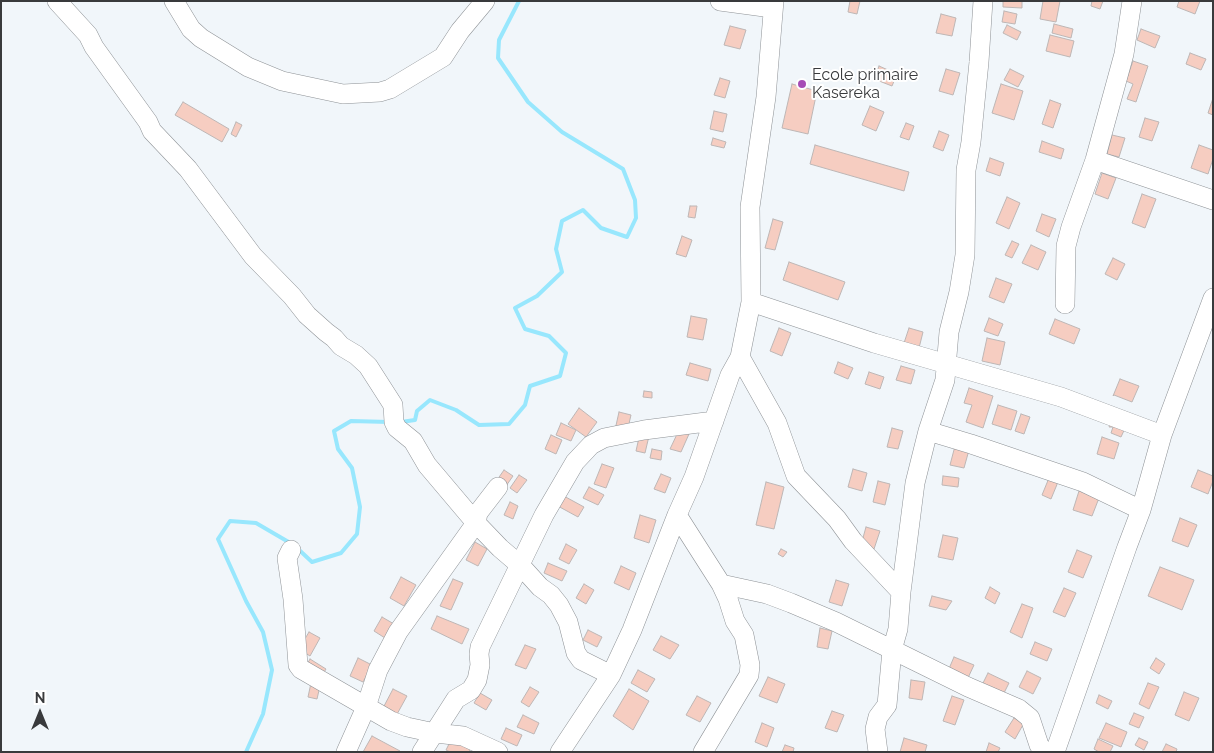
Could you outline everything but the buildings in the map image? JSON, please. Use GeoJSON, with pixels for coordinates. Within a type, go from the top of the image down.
{"type":"FeatureCollection","features":[{"type":"Feature","properties":{"kind":"street"},"geometry":{"type":"LineString","coordinates":[[57,1],[88,35],[94,47],[148,122],[152,131],[188,169],[253,256],[292,296],[307,315],[341,346],[356,355],[368,366],[393,405],[394,422],[397,428],[413,441],[427,465],[476,523],[559,605],[568,622],[576,652],[581,660],[611,675]]}},
{"type":"Feature","properties":{"kind":"street"},"geometry":{"type":"LineString","coordinates":[[174,1],[191,29],[201,38],[248,67],[282,81],[328,92],[349,94],[380,92],[390,89],[443,57],[460,31],[485,1]]}},
{"type":"Feature","properties":{"kind":"street"},"geometry":{"type":"LineString","coordinates":[[560,752],[611,675],[632,630],[694,477],[730,375],[740,358],[751,302],[750,207],[766,97],[773,5],[720,1]]}},
{"type":"Feature","properties":{"kind":"street"},"geometry":{"type":"LineString","coordinates":[[878,752],[875,729],[878,717],[887,705],[892,650],[898,629],[900,592],[915,483],[928,432],[945,380],[949,332],[959,292],[965,255],[966,170],[971,142],[983,1]]}},
{"type":"Feature","properties":{"kind":"street"},"geometry":{"type":"LineString","coordinates":[[1065,304],[1066,246],[1095,160],[1124,54],[1132,1]]}},
{"type":"Feature","properties":{"kind":"street"},"geometry":{"type":"LineString","coordinates":[[1095,160],[1213,200]]}},
{"type":"Feature","properties":{"kind":"street"},"geometry":{"type":"LineString","coordinates":[[1055,752],[1126,547],[1141,510],[1162,435],[1213,298]]}},
{"type":"Feature","properties":{"kind":"street"},"geometry":{"type":"LineString","coordinates":[[751,302],[838,332],[1061,397],[1162,435]]}},
{"type":"Feature","properties":{"kind":"street"},"geometry":{"type":"LineString","coordinates":[[740,358],[777,423],[796,476],[837,519],[853,541],[900,592]]}},
{"type":"Feature","properties":{"kind":"street"},"geometry":{"type":"LineString","coordinates":[[422,752],[456,699],[471,690],[477,680],[480,665],[480,647],[521,566],[544,515],[575,462],[591,445],[604,438],[644,430],[714,421]]}},
{"type":"Feature","properties":{"kind":"street"},"geometry":{"type":"LineString","coordinates":[[928,432],[971,444],[1084,482],[1141,510]]}},
{"type":"Feature","properties":{"kind":"street"},"geometry":{"type":"LineString","coordinates":[[346,752],[366,706],[378,670],[398,632],[476,523],[478,513],[498,487]]}},
{"type":"Feature","properties":{"kind":"street"},"geometry":{"type":"LineString","coordinates":[[677,515],[721,584],[735,621],[744,635],[750,665],[749,675],[703,752]]}},
{"type":"Feature","properties":{"kind":"street"},"geometry":{"type":"LineString","coordinates":[[291,550],[287,558],[293,599],[298,666],[305,673],[391,721],[434,733],[463,736],[498,752]]}},
{"type":"Feature","properties":{"kind":"street"},"geometry":{"type":"LineString","coordinates":[[721,584],[767,594],[791,603],[836,622],[1019,709],[1030,718],[1039,745],[1044,752]]}},
{"type":"Feature","properties":{"kind":"waterway"},"geometry":{"type":"LineString","coordinates":[[401,422],[415,420],[417,411],[430,400],[456,410],[479,425],[509,424],[525,405],[530,386],[560,376],[566,353],[549,336],[525,329],[515,308],[537,296],[562,272],[556,249],[562,221],[583,210],[601,228],[627,237],[636,218],[635,200],[623,169],[562,132],[528,102],[498,58],[499,40],[519,1]]}},
{"type":"Feature","properties":{"kind":"waterway"},"geometry":{"type":"LineString","coordinates":[[297,548],[312,562],[341,553],[357,534],[360,507],[352,468],[338,449],[334,431],[351,421],[389,422]]}},
{"type":"Feature","properties":{"kind":"waterway"},"geometry":{"type":"LineString","coordinates":[[246,752],[263,714],[272,670],[263,632],[246,601],[218,539],[230,521],[256,523],[292,544]]}},
{"type":"Feature","properties":{"kind":"place","name":"Ecole primaire Kasereka"},"geometry":{"type":"Point","coordinates":[802,84]}}]}
